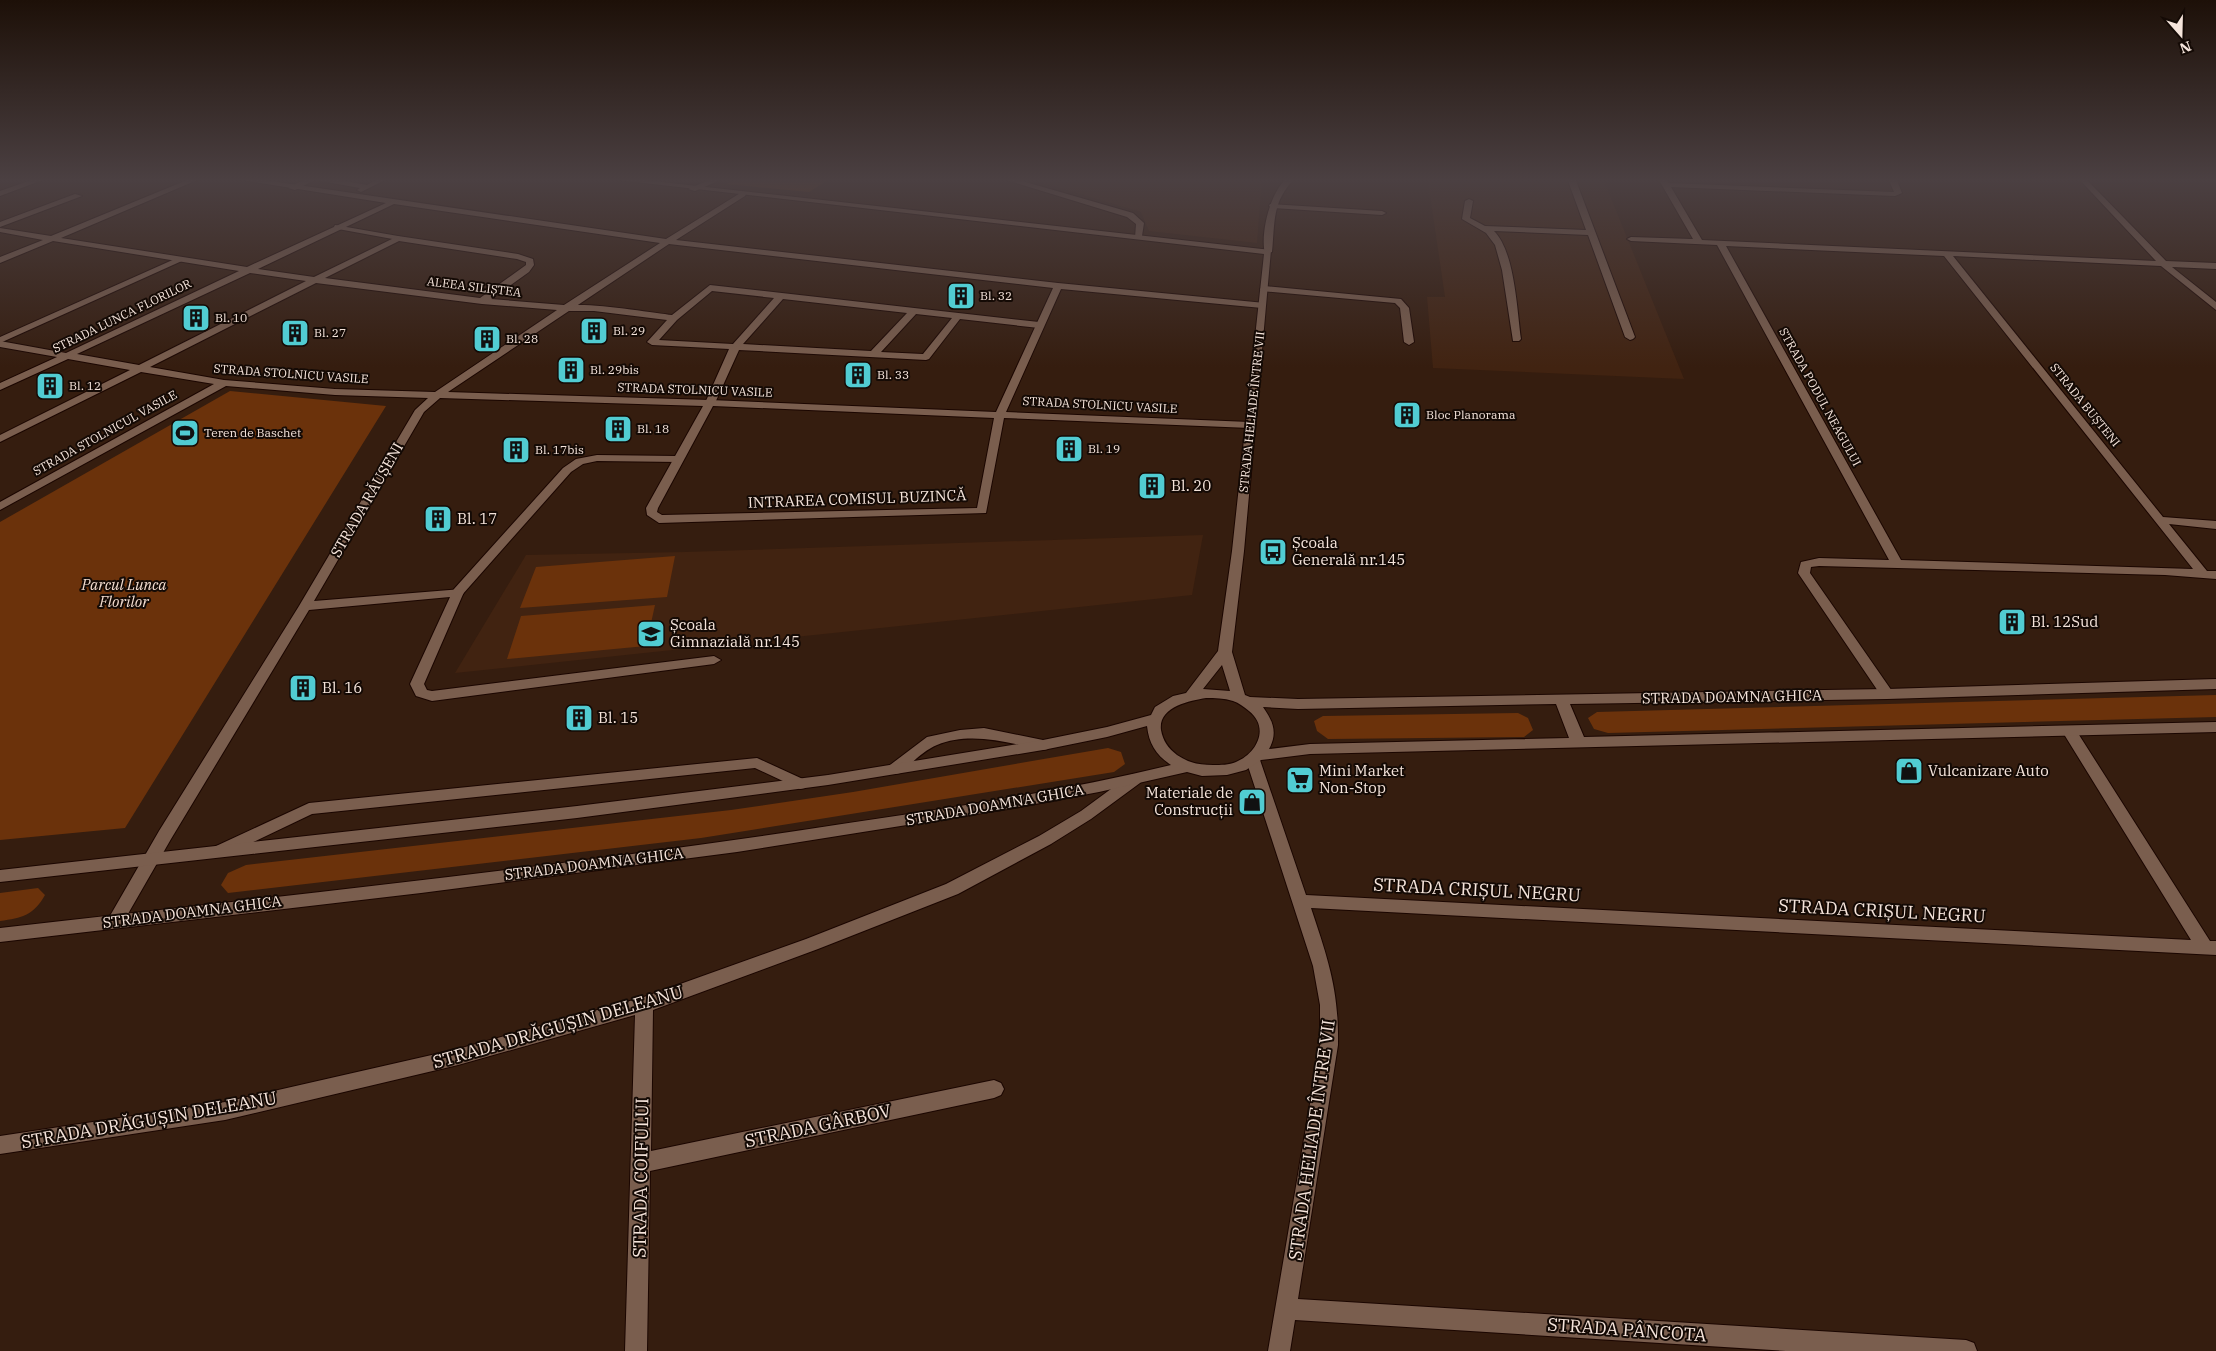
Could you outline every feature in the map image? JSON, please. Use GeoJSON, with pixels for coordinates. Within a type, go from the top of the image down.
{"type":"FeatureCollection","features":[{"type":"Feature","properties":{"kind":"street"},"geometry":{"type":"LineString","coordinates":[[0,260],[47,241]]}},
{"type":"Feature","properties":{"kind":"street","name":"ALEEA SILIȘTEA"},"geometry":{"type":"LineString","coordinates":[[72,241],[180,260],[316,280],[482,301],[565,308],[594,308],[674,318]]}},
{"type":"Feature","properties":{"kind":"street","name":"STRADA LUNCA FLORILOR"},"geometry":{"type":"LineString","coordinates":[[0,387],[308,241]]}},
{"type":"Feature","properties":{"kind":"street"},"geometry":{"type":"LineString","coordinates":[[0,439],[140,370],[392,241]]}},
{"type":"Feature","properties":{"kind":"street"},"geometry":{"type":"LineString","coordinates":[[417,241],[518,257],[530,261],[530,265],[526,270],[482,301]]}},
{"type":"Feature","properties":{"kind":"street"},"geometry":{"type":"LineString","coordinates":[[666,241],[1058,286],[1262,305]]}},
{"type":"Feature","properties":{"kind":"street","name":"STRADA RĂUȘENI"},"geometry":{"type":"LineString","coordinates":[[115,921],[150,860],[305,606],[420,410],[436,396],[666,241]]}},
{"type":"Feature","properties":{"kind":"street"},"geometry":{"type":"LineString","coordinates":[[1179,241],[1268,252]]}},
{"type":"Feature","properties":{"kind":"street","name":"STRADA HELIADE ÎNTRE VII"},"geometry":{"type":"LineString","coordinates":[[1243,700],[1225,652],[1237,566],[1269,241]]}},
{"type":"Feature","properties":{"kind":"street"},"geometry":{"type":"LineString","coordinates":[[1498,241],[1506,273],[1516,339]]}},
{"type":"Feature","properties":{"kind":"street"},"geometry":{"type":"LineString","coordinates":[[1594,241],[1630,337]]}},
{"type":"Feature","properties":{"kind":"street"},"geometry":{"type":"LineString","coordinates":[[1678,241],[2216,266]]}},
{"type":"Feature","properties":{"kind":"street"},"geometry":{"type":"LineString","coordinates":[[2142,241],[2164,264],[2216,307]]}},
{"type":"Feature","properties":{"kind":"street","name":"STRADA PODUL NEAGULUI"},"geometry":{"type":"LineString","coordinates":[[1720,243],[1897,564]]}},
{"type":"Feature","properties":{"kind":"street","name":"STRADA BUȘTENI"},"geometry":{"type":"LineString","coordinates":[[1946,253],[2203,574]]}},
{"type":"Feature","properties":{"kind":"street"},"geometry":{"type":"LineString","coordinates":[[0,340],[180,260]]}},
{"type":"Feature","properties":{"kind":"street","name":"INTRAREA COMISUL BUZINCĂ"},"geometry":{"type":"LineString","coordinates":[[781,296],[735,347],[710,403],[652,508],[651,513],[659,519],[982,511],[1000,414],[1058,286]]}},
{"type":"Feature","properties":{"kind":"street"},"geometry":{"type":"LineString","coordinates":[[958,316],[926,357],[652,342],[674,318],[710,288],[1039,325]]}},
{"type":"Feature","properties":{"kind":"street"},"geometry":{"type":"LineString","coordinates":[[1264,289],[1398,301],[1404,308],[1409,342]]}},
{"type":"Feature","properties":{"kind":"street"},"geometry":{"type":"LineString","coordinates":[[874,354],[914,311]]}},
{"type":"Feature","properties":{"kind":"street","name":"STRADA STOLNICU VASILE"},"geometry":{"type":"LineString","coordinates":[[0,344],[140,370],[224,383],[335,392],[710,403],[1250,425]]}},
{"type":"Feature","properties":{"kind":"street","name":"STRADA STOLNICUL VASILE"},"geometry":{"type":"LineString","coordinates":[[0,507],[224,383]]}},
{"type":"Feature","properties":{"kind":"street"},"geometry":{"type":"LineString","coordinates":[[678,459],[597,458],[580,461],[567,470],[458,592],[418,684],[421,693],[432,696],[714,660]]}},
{"type":"Feature","properties":{"kind":"street"},"geometry":{"type":"LineString","coordinates":[[2161,520],[2216,525]]}},
{"type":"Feature","properties":{"kind":"street"},"geometry":{"type":"LineString","coordinates":[[1887,694],[1804,573],[1805,565],[1819,562],[2216,575]]}},
{"type":"Feature","properties":{"kind":"street"},"geometry":{"type":"LineString","coordinates":[[305,606],[458,592]]}},
{"type":"Feature","properties":{"kind":"street"},"geometry":{"type":"LineString","coordinates":[[1192,694],[1225,652]]}},
{"type":"Feature","properties":{"kind":"street","name":"STRADA DOAMNA GHICA"},"geometry":{"type":"LineString","coordinates":[[2216,684],[1887,694],[1298,704],[1243,700],[1216,694],[1192,694],[1169,702],[1154,719],[1152,732],[1157,746],[1169,758],[1184,767],[1206,771],[1227,770],[1245,765],[1257,757],[1310,749],[2216,727]]}},
{"type":"Feature","properties":{"kind":"street"},"geometry":{"type":"LineString","coordinates":[[1243,700],[1260,713],[1267,728],[1267,742],[1257,757]]}},
{"type":"Feature","properties":{"kind":"street"},"geometry":{"type":"LineString","coordinates":[[1560,700],[1579,743]]}},
{"type":"Feature","properties":{"kind":"street"},"geometry":{"type":"LineString","coordinates":[[0,876],[577,812],[800,784],[1043,745],[1107,732],[1154,719]]}},
{"type":"Feature","properties":{"kind":"street","name":"STRADA CRIȘUL NEGRU"},"geometry":{"type":"LineString","coordinates":[[2069,731],[2210,948]]}},
{"type":"Feature","properties":{"kind":"street"},"geometry":{"type":"LineString","coordinates":[[895,769],[932,741],[960,735],[984,733],[1043,745]]}},
{"type":"Feature","properties":{"kind":"street","name":"STRADA HELIADE ÎNTRE VII"},"geometry":{"type":"LineString","coordinates":[[1257,757],[1329,993],[1329,1045],[1279,1351]]}},
{"type":"Feature","properties":{"kind":"street"},"geometry":{"type":"LineString","coordinates":[[217,852],[309,810],[757,763],[800,784]]}},
{"type":"Feature","properties":{"kind":"street","name":"STRADA DOAMNA GHICA"},"geometry":{"type":"LineString","coordinates":[[0,935],[738,846],[1041,798],[1184,767]]}},
{"type":"Feature","properties":{"kind":"street","name":"STRADA DRĂGUȘIN DELEANU"},"geometry":{"type":"LineString","coordinates":[[0,1145],[226,1111],[458,1058],[644,1005],[812,944],[952,889],[1045,840],[1135,779]]}},
{"type":"Feature","properties":{"kind":"street","name":"STRADA CRIȘUL NEGRU"},"geometry":{"type":"LineString","coordinates":[[1301,901],[2210,948]]}},
{"type":"Feature","properties":{"kind":"street","name":"STRADA COIFULUI"},"geometry":{"type":"LineString","coordinates":[[636,1351],[642,1163],[644,1005]]}},
{"type":"Feature","properties":{"kind":"street","name":"STRADA GÂRBOV"},"geometry":{"type":"LineString","coordinates":[[642,1163],[994,1089]]}},
{"type":"Feature","properties":{"kind":"street","name":"STRADA PÂNCOTA"},"geometry":{"type":"LineString","coordinates":[[1287,1309],[1966,1351]]}},
{"type":"Feature","properties":{"kind":"shaded area"},"geometry":{"type":"Polygon","coordinates":[[[1239,241],[1257,241],[1257,243],[1239,241]]]}},
{"type":"Feature","properties":{"kind":"shaded area"},"geometry":{"type":"Polygon","coordinates":[[[1437,241],[1628,241],[1684,379],[1433,368],[1427,297],[1445,297],[1437,241]]]}},
{"type":"Feature","properties":{"kind":"shaded area","name":"Școala Gimnazială nr.145"},"geometry":{"type":"Polygon","coordinates":[[[1203,535],[1192,595],[455,673],[526,555],[685,552],[1203,535]]]}},
{"type":"Feature","properties":{"kind":"green space","name":"Parcul Lunca Florilor"},"geometry":{"type":"Polygon","coordinates":[[[230,391],[386,406],[125,828],[0,840],[0,522],[230,391]]]}},
{"type":"Feature","properties":{"kind":"green space"},"geometry":{"type":"Polygon","coordinates":[[[675,556],[667,597],[520,608],[536,567],[675,556]]]}},
{"type":"Feature","properties":{"kind":"green space"},"geometry":{"type":"Polygon","coordinates":[[[655,605],[646,646],[507,659],[521,616],[655,605]]]}},
{"type":"Feature","properties":{"kind":"green space"},"geometry":{"type":"Polygon","coordinates":[[[2216,695],[2216,717],[1608,733],[1594,729],[1588,718],[1597,712],[2216,695]]]}},
{"type":"Feature","properties":{"kind":"green space"},"geometry":{"type":"Polygon","coordinates":[[[1518,713],[1528,718],[1533,730],[1524,737],[1328,739],[1317,731],[1314,721],[1323,716],[1518,713]]]}},
{"type":"Feature","properties":{"kind":"green space"},"geometry":{"type":"Polygon","coordinates":[[[1108,748],[1121,752],[1125,764],[1114,772],[701,838],[228,893],[221,885],[228,873],[246,865],[731,810],[853,792],[1108,748]]]}},
{"type":"Feature","properties":{"kind":"green space"},"geometry":{"type":"Polygon","coordinates":[[[38,888],[45,895],[32,911],[21,917],[0,921],[0,893],[38,888]]]}},
{"type":"Feature","properties":{"kind":"place","name":"Bl. 32"},"geometry":{"type":"Point","coordinates":[961,296]}},
{"type":"Feature","properties":{"kind":"place","name":"Bl. 10"},"geometry":{"type":"Point","coordinates":[196,318]}},
{"type":"Feature","properties":{"kind":"place","name":"Bl. 29"},"geometry":{"type":"Point","coordinates":[594,331]}},
{"type":"Feature","properties":{"kind":"place","name":"Bl. 27"},"geometry":{"type":"Point","coordinates":[295,333]}},
{"type":"Feature","properties":{"kind":"place","name":"Bl. 28"},"geometry":{"type":"Point","coordinates":[487,339]}},
{"type":"Feature","properties":{"kind":"place","name":"Bl. 29bis"},"geometry":{"type":"Point","coordinates":[571,370]}},
{"type":"Feature","properties":{"kind":"place","name":"Bl. 33"},"geometry":{"type":"Point","coordinates":[858,375]}},
{"type":"Feature","properties":{"kind":"place","name":"Bl. 12"},"geometry":{"type":"Point","coordinates":[50,386]}},
{"type":"Feature","properties":{"kind":"place","name":"Bloc Planorama"},"geometry":{"type":"Point","coordinates":[1407,415]}},
{"type":"Feature","properties":{"kind":"place","name":"Bl. 18"},"geometry":{"type":"Point","coordinates":[618,429]}},
{"type":"Feature","properties":{"kind":"place","name":"Teren de Baschet"},"geometry":{"type":"Point","coordinates":[185,433]}},
{"type":"Feature","properties":{"kind":"place","name":"Bl. 19"},"geometry":{"type":"Point","coordinates":[1069,449]}},
{"type":"Feature","properties":{"kind":"place","name":"Bl. 17bis"},"geometry":{"type":"Point","coordinates":[516,450]}},
{"type":"Feature","properties":{"kind":"place","name":"Bl. 20"},"geometry":{"type":"Point","coordinates":[1152,486]}},
{"type":"Feature","properties":{"kind":"place","name":"Bl. 17"},"geometry":{"type":"Point","coordinates":[438,519]}},
{"type":"Feature","properties":{"kind":"place","name":"Școala Generală nr.145"},"geometry":{"type":"Point","coordinates":[1273,552]}},
{"type":"Feature","properties":{"kind":"place","name":"Bl. 12Sud"},"geometry":{"type":"Point","coordinates":[2012,622]}},
{"type":"Feature","properties":{"kind":"place","name":"Școala Gimnazială nr.145"},"geometry":{"type":"Point","coordinates":[651,634]}},
{"type":"Feature","properties":{"kind":"place","name":"Bl. 16"},"geometry":{"type":"Point","coordinates":[303,688]}},
{"type":"Feature","properties":{"kind":"place","name":"Bl. 15"},"geometry":{"type":"Point","coordinates":[579,718]}},
{"type":"Feature","properties":{"kind":"place","name":"Vulcanizare Auto"},"geometry":{"type":"Point","coordinates":[1909,771]}},
{"type":"Feature","properties":{"kind":"place","name":"Mini Market Non-Stop"},"geometry":{"type":"Point","coordinates":[1300,780]}},
{"type":"Feature","properties":{"kind":"place","name":"Materiale de Construcții"},"geometry":{"type":"Point","coordinates":[1252,802]}}]}
